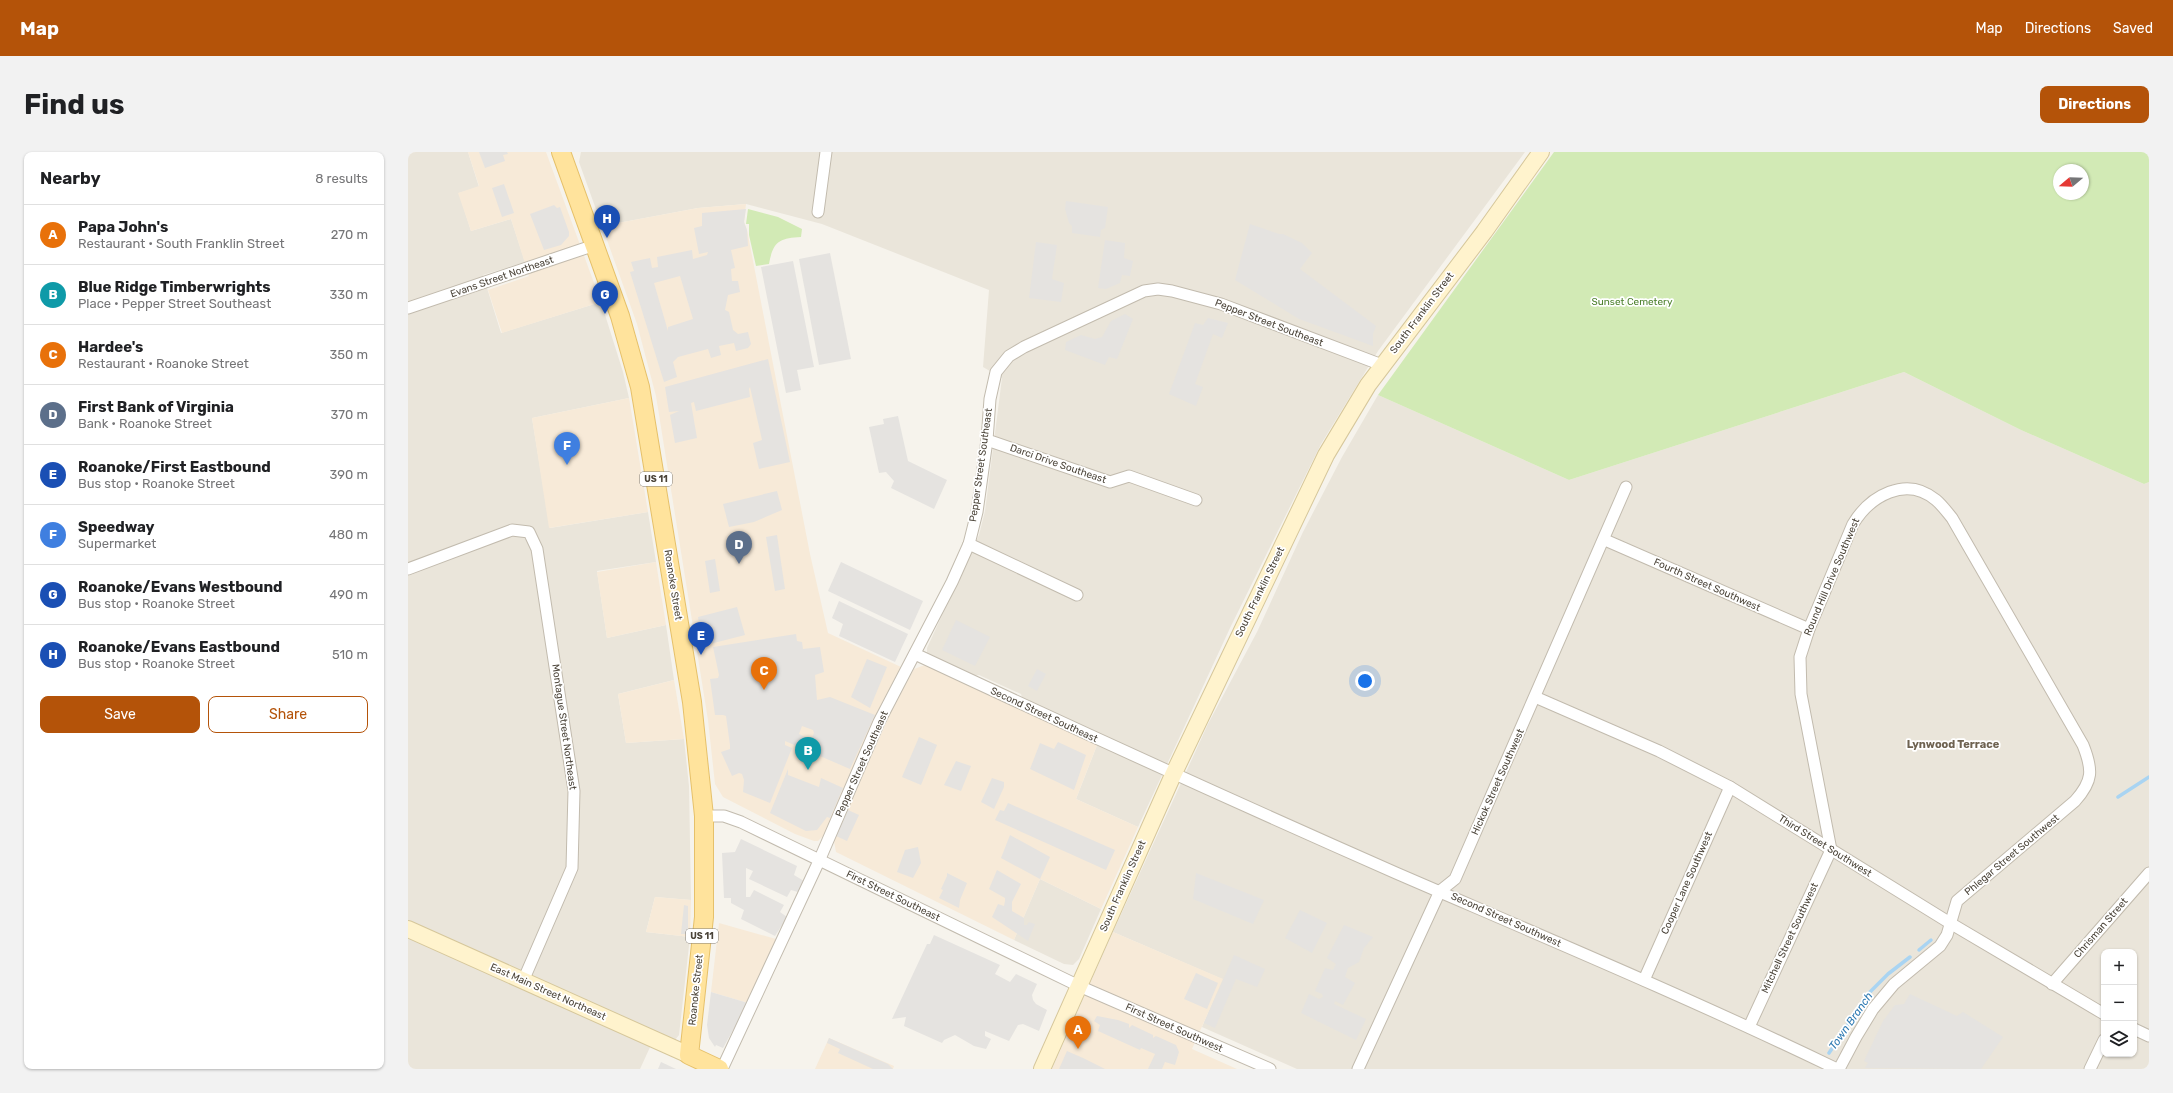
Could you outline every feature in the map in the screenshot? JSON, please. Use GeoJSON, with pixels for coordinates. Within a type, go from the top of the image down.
{"type":"FeatureCollection","features":[{"type":"Feature","properties":{"kind":"main road","name":"Roanoke Street"},"geometry":{"type":"LineString","coordinates":[[561,152],[624,328],[645,408],[693,709],[704,816],[704,916],[689,1055]]}},
{"type":"Feature","properties":{"kind":"main road","name":"South Franklin Street"},"geometry":{"type":"LineString","coordinates":[[1042,1069],[1173,775],[1326,455],[1382,365],[1484,232],[1541,152]]}},
{"type":"Feature","properties":{"kind":"main road","name":"East Main Street Northeast"},"geometry":{"type":"LineString","coordinates":[[408,929],[689,1055]]}},
{"type":"Feature","properties":{"kind":"main road"},"geometry":{"type":"LineString","coordinates":[[689,1055],[721,1069]]}},
{"type":"Feature","properties":{"kind":"street"},"geometry":{"type":"LineString","coordinates":[[818,212],[826,152]]}},
{"type":"Feature","properties":{"kind":"street","name":"Evans Street Northeast"},"geometry":{"type":"LineString","coordinates":[[408,308],[595,245]]}},
{"type":"Feature","properties":{"kind":"street","name":"Pepper Street Southeast"},"geometry":{"type":"LineString","coordinates":[[721,1069],[819,861],[879,722],[915,654],[969,544],[977,512],[987,440],[990,399],[996,372],[1009,356],[1031,344],[1144,291],[1158,289],[1194,296],[1382,365]]}},
{"type":"Feature","properties":{"kind":"street","name":"Darci Drive Southeast"},"geometry":{"type":"LineString","coordinates":[[987,440],[1110,482],[1129,476],[1196,500]]}},
{"type":"Feature","properties":{"kind":"street","name":"Hickok Street Southwest"},"geometry":{"type":"LineString","coordinates":[[1358,1069],[1440,891],[1455,879],[1605,540],[1626,487]]}},
{"type":"Feature","properties":{"kind":"street","name":"Round Hill Drive Southwest"},"geometry":{"type":"LineString","coordinates":[[1831,850],[1801,694],[1800,657],[1809,630],[1853,524],[1861,510],[1884,493],[1900,489],[1918,491],[1935,499],[1952,518],[2083,745],[2090,762],[2090,776]]}},
{"type":"Feature","properties":{"kind":"street","name":"Montague Street Northeast"},"geometry":{"type":"LineString","coordinates":[[408,569],[512,530],[529,532],[537,549],[574,791],[572,868],[523,981]]}},
{"type":"Feature","properties":{"kind":"street","name":"Fourth Street Southwest"},"geometry":{"type":"LineString","coordinates":[[1605,540],[1809,630]]}},
{"type":"Feature","properties":{"kind":"street"},"geometry":{"type":"LineString","coordinates":[[969,544],[1077,595]]}},
{"type":"Feature","properties":{"kind":"street","name":"Second Street Southeast"},"geometry":{"type":"LineString","coordinates":[[915,654],[1173,775]]}},
{"type":"Feature","properties":{"kind":"street","name":"Third Street Southwest"},"geometry":{"type":"LineString","coordinates":[[1535,697],[1659,751],[1730,787],[1950,923],[2101,1012]]}},
{"type":"Feature","properties":{"kind":"street","name":"Second Street Southwest"},"geometry":{"type":"LineString","coordinates":[[1173,775],[1644,980],[1838,1069]]}},
{"type":"Feature","properties":{"kind":"street","name":"Phlegar Street Southwest"},"geometry":{"type":"LineString","coordinates":[[1838,1069],[1874,1009],[1894,984],[1940,946],[1947,935],[1958,901],[2075,801],[2085,789],[2090,776]]}},
{"type":"Feature","properties":{"kind":"street","name":"Cooper Lane Southwest"},"geometry":{"type":"LineString","coordinates":[[1644,980],[1730,787]]}},
{"type":"Feature","properties":{"kind":"street","name":"First Street Southeast"},"geometry":{"type":"LineString","coordinates":[[704,816],[724,816],[741,822],[1079,986]]}},
{"type":"Feature","properties":{"kind":"street","name":"Mitchell Street Southwest"},"geometry":{"type":"LineString","coordinates":[[1749,1027],[1831,850]]}},
{"type":"Feature","properties":{"kind":"street","name":"Chrisman Street"},"geometry":{"type":"LineString","coordinates":[[2052,984],[2149,873]]}},
{"type":"Feature","properties":{"kind":"street","name":"First Street Southwest"},"geometry":{"type":"LineString","coordinates":[[1079,986],[1270,1069]]}},
{"type":"Feature","properties":{"kind":"street"},"geometry":{"type":"LineString","coordinates":[[2137,1030],[2149,1036]]}},
{"type":"Feature","properties":{"kind":"street"},"geometry":{"type":"LineString","coordinates":[[2090,1069],[2101,1046]]}},
{"type":"Feature","properties":{"kind":"shaded area"},"geometry":{"type":"Polygon","coordinates":[[[408,152],[468,152],[479,187],[459,193],[471,231],[511,219],[525,262],[483,275],[501,333],[601,302],[623,372],[629,398],[532,418],[550,528],[648,512],[656,562],[597,571],[607,638],[666,625],[674,680],[618,694],[626,743],[684,739],[689,786],[691,900],[655,897],[646,932],[690,937],[679,1035],[675,1040],[657,1032],[640,1069],[408,1069],[408,152]]]}},
{"type":"Feature","properties":{"kind":"shaded area"},"geometry":{"type":"Polygon","coordinates":[[[468,152],[546,152],[601,302],[502,333],[488,290],[529,276],[511,219],[471,231],[458,193],[479,186],[468,152]]]}},
{"type":"Feature","properties":{"kind":"shaded area"},"geometry":{"type":"Polygon","coordinates":[[[479,152],[507,152],[508,154],[503,155],[505,161],[485,168],[479,152]]]}},
{"type":"Feature","properties":{"kind":"shaded area"},"geometry":{"type":"Polygon","coordinates":[[[581,152],[1525,152],[1378,351],[1321,444],[1230,628],[1138,827],[1076,799],[1101,735],[1023,701],[1021,694],[979,675],[973,676],[927,654],[927,648],[979,535],[985,511],[1002,378],[983,367],[989,290],[822,224],[746,204],[698,208],[602,226],[579,162],[581,152]]]}},
{"type":"Feature","properties":{"kind":"shaded area"},"geometry":{"type":"Polygon","coordinates":[[[504,184],[514,213],[502,217],[492,188],[504,184]]]}},
{"type":"Feature","properties":{"kind":"shaded area"},"geometry":{"type":"Polygon","coordinates":[[[1066,201],[1108,207],[1105,228],[1101,230],[1100,237],[1072,233],[1072,226],[1069,223],[1065,209],[1066,201]]]}},
{"type":"Feature","properties":{"kind":"shaded area"},"geometry":{"type":"Polygon","coordinates":[[[746,204],[744,222],[747,230],[810,554],[828,633],[901,667],[889,690],[825,834],[818,841],[795,834],[723,797],[715,784],[708,720],[656,396],[637,324],[602,226],[698,208],[746,204]]]}},
{"type":"Feature","properties":{"kind":"shaded area"},"geometry":{"type":"Polygon","coordinates":[[[554,205],[557,208],[560,207],[569,236],[561,245],[544,250],[530,214],[554,205]]]}},
{"type":"Feature","properties":{"kind":"shaded area"},"geometry":{"type":"Polygon","coordinates":[[[746,209],[744,222],[747,230],[748,246],[731,250],[735,268],[731,269],[732,281],[738,281],[740,292],[728,295],[725,310],[729,312],[733,330],[738,334],[748,332],[751,344],[748,348],[736,351],[734,343],[719,346],[721,355],[711,358],[708,349],[678,357],[673,362],[677,377],[664,382],[630,272],[634,271],[631,262],[650,258],[652,268],[658,267],[657,257],[692,250],[693,259],[707,255],[708,252],[699,254],[694,228],[702,226],[702,213],[746,209]],[[680,276],[654,283],[668,331],[668,327],[693,319],[680,276]]]}},
{"type":"Feature","properties":{"kind":"shaded area"},"geometry":{"type":"Polygon","coordinates":[[[1250,224],[1283,234],[1302,243],[1312,253],[1300,269],[1376,326],[1373,334],[1373,346],[1299,319],[1235,280],[1250,224]]]}},
{"type":"Feature","properties":{"kind":"shaded area"},"geometry":{"type":"Polygon","coordinates":[[[1105,240],[1125,243],[1124,258],[1133,261],[1130,276],[1122,275],[1120,283],[1106,289],[1098,288],[1105,240]]]}},
{"type":"Feature","properties":{"kind":"shaded area"},"geometry":{"type":"Polygon","coordinates":[[[1036,242],[1057,245],[1052,279],[1064,283],[1061,302],[1029,298],[1036,242]]]}},
{"type":"Feature","properties":{"kind":"shaded area"},"geometry":{"type":"Polygon","coordinates":[[[830,253],[851,359],[819,365],[799,259],[830,253]]]}},
{"type":"Feature","properties":{"kind":"shaded area"},"geometry":{"type":"Polygon","coordinates":[[[793,261],[814,367],[797,370],[801,390],[786,393],[761,267],[793,261]]]}},
{"type":"Feature","properties":{"kind":"shaded area"},"geometry":{"type":"Polygon","coordinates":[[[1125,314],[1133,319],[1117,359],[1109,357],[1105,365],[1065,350],[1066,342],[1081,335],[1095,339],[1102,337],[1111,321],[1125,314]]]}},
{"type":"Feature","properties":{"kind":"shaded area"},"geometry":{"type":"Polygon","coordinates":[[[1208,318],[1228,323],[1222,338],[1213,334],[1195,384],[1203,387],[1196,406],[1169,394],[1195,323],[1203,325],[1208,318]]]}},
{"type":"Feature","properties":{"kind":"shaded area"},"geometry":{"type":"Polygon","coordinates":[[[768,359],[790,462],[759,469],[753,443],[762,440],[750,387],[750,397],[696,411],[694,402],[691,403],[697,438],[675,443],[670,415],[679,411],[669,412],[665,387],[768,359]]]}},
{"type":"Feature","properties":{"kind":"shaded area"},"geometry":{"type":"Polygon","coordinates":[[[1904,372],[2021,430],[2144,484],[2149,482],[2149,1069],[1297,1069],[1202,1027],[1222,979],[1113,932],[1208,724],[1257,632],[1303,532],[1342,457],[1378,395],[1569,480],[1904,372]]]}},
{"type":"Feature","properties":{"kind":"shaded area"},"geometry":{"type":"Polygon","coordinates":[[[629,398],[648,512],[549,528],[532,418],[629,398]]]}},
{"type":"Feature","properties":{"kind":"shaded area"},"geometry":{"type":"Polygon","coordinates":[[[898,416],[908,461],[947,480],[934,509],[891,488],[894,481],[886,472],[879,473],[869,427],[884,424],[883,419],[898,416]]]}},
{"type":"Feature","properties":{"kind":"shaded area"},"geometry":{"type":"Polygon","coordinates":[[[777,491],[782,510],[754,522],[729,527],[723,504],[777,491]]]}},
{"type":"Feature","properties":{"kind":"shaded area"},"geometry":{"type":"Polygon","coordinates":[[[777,535],[785,589],[775,591],[766,537],[777,535]]]}},
{"type":"Feature","properties":{"kind":"shaded area"},"geometry":{"type":"Polygon","coordinates":[[[715,559],[720,591],[710,593],[705,561],[715,559]]]}},
{"type":"Feature","properties":{"kind":"shaded area"},"geometry":{"type":"Polygon","coordinates":[[[656,562],[666,625],[607,638],[597,572],[656,562]]]}},
{"type":"Feature","properties":{"kind":"shaded area"},"geometry":{"type":"Polygon","coordinates":[[[841,562],[923,601],[910,630],[828,591],[841,562]]]}},
{"type":"Feature","properties":{"kind":"shaded area"},"geometry":{"type":"Polygon","coordinates":[[[839,601],[908,634],[895,662],[839,636],[843,624],[832,618],[839,601]]]}},
{"type":"Feature","properties":{"kind":"shaded area"},"geometry":{"type":"Polygon","coordinates":[[[737,607],[745,635],[706,645],[702,644],[698,617],[737,607]]]}},
{"type":"Feature","properties":{"kind":"shaded area"},"geometry":{"type":"Polygon","coordinates":[[[956,620],[990,637],[975,666],[942,650],[956,620]]]}},
{"type":"Feature","properties":{"kind":"shaded area"},"geometry":{"type":"Polygon","coordinates":[[[796,634],[797,641],[802,642],[803,649],[820,647],[824,672],[815,675],[817,700],[830,697],[875,715],[850,769],[785,741],[785,745],[792,748],[770,803],[743,792],[744,780],[742,774],[739,773],[732,776],[721,752],[730,749],[730,745],[726,716],[715,715],[710,679],[718,678],[719,675],[713,647],[796,634]],[[802,726],[799,734],[809,739],[812,738],[814,733],[813,730],[802,726]]]}},
{"type":"Feature","properties":{"kind":"shaded area"},"geometry":{"type":"Polygon","coordinates":[[[867,659],[887,667],[870,708],[851,697],[867,659]]]}},
{"type":"Feature","properties":{"kind":"shaded area"},"geometry":{"type":"Polygon","coordinates":[[[925,665],[1097,745],[1076,799],[1138,827],[1101,909],[1040,879],[1014,940],[836,852],[834,841],[890,714],[914,669],[925,665]]]}},
{"type":"Feature","properties":{"kind":"shaded area"},"geometry":{"type":"Polygon","coordinates":[[[1037,669],[1046,674],[1037,691],[1028,686],[1037,669]]]}},
{"type":"Feature","properties":{"kind":"shaded area"},"geometry":{"type":"Polygon","coordinates":[[[674,680],[684,739],[626,743],[618,694],[674,680]]]}},
{"type":"Feature","properties":{"kind":"shaded area"},"geometry":{"type":"Polygon","coordinates":[[[919,737],[937,745],[921,785],[902,777],[919,737]]]}},
{"type":"Feature","properties":{"kind":"shaded area"},"geometry":{"type":"Polygon","coordinates":[[[1058,742],[1086,755],[1074,790],[1030,769],[1040,743],[1054,749],[1058,742]]]}},
{"type":"Feature","properties":{"kind":"shaded area"},"geometry":{"type":"Polygon","coordinates":[[[956,761],[971,766],[961,791],[944,785],[956,761]]]}},
{"type":"Feature","properties":{"kind":"shaded area"},"geometry":{"type":"Polygon","coordinates":[[[788,769],[788,775],[819,787],[821,778],[843,788],[830,818],[827,817],[817,830],[806,831],[770,813],[788,769]]]}},
{"type":"Feature","properties":{"kind":"shaded area"},"geometry":{"type":"Polygon","coordinates":[[[992,778],[1004,782],[1004,787],[994,809],[981,802],[992,778]]]}},
{"type":"Feature","properties":{"kind":"shaded area"},"geometry":{"type":"Polygon","coordinates":[[[1008,803],[1115,850],[1106,870],[995,820],[1000,810],[1004,811],[1008,803]]]}},
{"type":"Feature","properties":{"kind":"shaded area"},"geometry":{"type":"Polygon","coordinates":[[[848,810],[859,815],[847,841],[836,836],[848,810]]]}},
{"type":"Feature","properties":{"kind":"shaded area"},"geometry":{"type":"Polygon","coordinates":[[[1010,835],[1050,857],[1040,879],[1001,858],[1010,835]]]}},
{"type":"Feature","properties":{"kind":"shaded area"},"geometry":{"type":"Polygon","coordinates":[[[741,839],[797,866],[794,875],[804,881],[798,892],[791,890],[787,897],[749,879],[753,871],[746,868],[746,897],[750,897],[754,890],[784,905],[780,912],[787,917],[775,936],[741,919],[744,910],[731,903],[731,898],[724,898],[722,853],[735,852],[741,839]]]}},
{"type":"Feature","properties":{"kind":"shaded area"},"geometry":{"type":"Polygon","coordinates":[[[918,847],[921,863],[913,878],[897,872],[905,850],[918,847]]]}},
{"type":"Feature","properties":{"kind":"shaded area"},"geometry":{"type":"Polygon","coordinates":[[[997,870],[1021,884],[1012,902],[1012,911],[1024,918],[1024,925],[1027,925],[1029,922],[1035,924],[1028,941],[992,917],[998,904],[1004,906],[1005,901],[1005,898],[989,889],[997,870]]]}},
{"type":"Feature","properties":{"kind":"shaded area"},"geometry":{"type":"Polygon","coordinates":[[[947,873],[967,883],[960,900],[959,908],[939,898],[943,890],[941,889],[947,873]]]}},
{"type":"Feature","properties":{"kind":"shaded area"},"geometry":{"type":"Polygon","coordinates":[[[1196,873],[1264,900],[1253,924],[1193,899],[1196,873]]]}},
{"type":"Feature","properties":{"kind":"shaded area"},"geometry":{"type":"Polygon","coordinates":[[[1040,879],[1101,909],[1079,959],[1073,965],[1064,964],[1014,940],[1040,879]]]}},
{"type":"Feature","properties":{"kind":"shaded area"},"geometry":{"type":"Polygon","coordinates":[[[655,897],[691,900],[690,937],[646,932],[655,897]]]}},
{"type":"Feature","properties":{"kind":"shaded area"},"geometry":{"type":"Polygon","coordinates":[[[684,905],[688,906],[688,934],[681,934],[684,905]]]}},
{"type":"Feature","properties":{"kind":"shaded area"},"geometry":{"type":"Polygon","coordinates":[[[1300,910],[1327,923],[1312,953],[1285,938],[1300,910]]]}},
{"type":"Feature","properties":{"kind":"shaded area"},"geometry":{"type":"Polygon","coordinates":[[[719,923],[776,939],[748,1003],[711,992],[719,923]]]}},
{"type":"Feature","properties":{"kind":"shaded area"},"geometry":{"type":"Polygon","coordinates":[[[1344,925],[1373,937],[1364,948],[1359,962],[1348,968],[1345,977],[1355,983],[1343,1005],[1335,1001],[1334,1004],[1366,1019],[1356,1040],[1301,1013],[1309,994],[1319,999],[1323,997],[1322,994],[1315,991],[1325,968],[1333,970],[1336,964],[1327,958],[1344,925]]]}},
{"type":"Feature","properties":{"kind":"shaded area"},"geometry":{"type":"Polygon","coordinates":[[[1113,932],[1223,979],[1192,1049],[1237,1069],[1052,1069],[1113,932]]]}},
{"type":"Feature","properties":{"kind":"shaded area"},"geometry":{"type":"Polygon","coordinates":[[[934,935],[1000,965],[995,974],[1010,982],[1016,974],[1037,984],[1032,995],[1033,1000],[1036,1004],[1047,1010],[1039,1031],[1023,1024],[1018,1025],[1009,1041],[985,1031],[985,1036],[991,1039],[986,1049],[974,1046],[955,1035],[944,1040],[942,1043],[904,1026],[906,1017],[892,1019],[927,944],[930,944],[934,935]]]}},
{"type":"Feature","properties":{"kind":"shaded area"},"geometry":{"type":"Polygon","coordinates":[[[1234,955],[1265,969],[1257,987],[1236,979],[1215,1028],[1204,1023],[1234,955]]]}},
{"type":"Feature","properties":{"kind":"shaded area"},"geometry":{"type":"Polygon","coordinates":[[[1196,973],[1218,983],[1207,1009],[1184,999],[1196,973]]]}},
{"type":"Feature","properties":{"kind":"shaded area"},"geometry":{"type":"Polygon","coordinates":[[[711,992],[748,1003],[723,1048],[716,1045],[715,1047],[709,1038],[707,1025],[711,992]]]}},
{"type":"Feature","properties":{"kind":"shaded area"},"geometry":{"type":"Polygon","coordinates":[[[1910,994],[1957,1016],[1963,1012],[2003,1037],[1981,1069],[1865,1068],[1868,1063],[1864,1061],[1883,1021],[1895,1005],[1904,1004],[1910,994]]]}},
{"type":"Feature","properties":{"kind":"shaded area"},"geometry":{"type":"Polygon","coordinates":[[[1097,1016],[1118,1020],[1129,1024],[1129,1028],[1132,1025],[1153,1035],[1153,1038],[1156,1036],[1176,1045],[1179,1052],[1175,1065],[1165,1062],[1162,1069],[1148,1069],[1155,1054],[1141,1048],[1140,1050],[1098,1031],[1100,1025],[1094,1021],[1097,1016]]]}},
{"type":"Feature","properties":{"kind":"shaded area"},"geometry":{"type":"Polygon","coordinates":[[[829,1038],[894,1066],[893,1069],[815,1069],[829,1038]]]}},
{"type":"Feature","properties":{"kind":"shaded area"},"geometry":{"type":"Polygon","coordinates":[[[829,1038],[888,1064],[893,1069],[873,1069],[838,1053],[840,1049],[827,1043],[829,1038]]]}},
{"type":"Feature","properties":{"kind":"shaded area"},"geometry":{"type":"Polygon","coordinates":[[[1067,1051],[1083,1058],[1105,1069],[1059,1069],[1067,1051]]]}},
{"type":"Feature","properties":{"kind":"shaded area"},"geometry":{"type":"Polygon","coordinates":[[[661,1062],[676,1069],[658,1069],[661,1062]]]}},
{"type":"Feature","properties":{"kind":"green space","name":"Sunset Cemetery"},"geometry":{"type":"Polygon","coordinates":[[[1554,152],[2149,152],[2149,482],[2144,484],[2021,430],[1904,372],[1569,480],[1378,395],[1554,152]]]}},
{"type":"Feature","properties":{"kind":"green space"},"geometry":{"type":"Polygon","coordinates":[[[748,209],[778,217],[802,229],[801,237],[782,240],[775,246],[769,264],[756,266],[749,235],[749,224],[746,224],[748,209]]]}},
{"type":"Feature","properties":{"kind":"waterway","name":"Town Branch"},"geometry":{"type":"LineString","coordinates":[[2118,797],[2149,777]]}},
{"type":"Feature","properties":{"kind":"waterway","name":"Town Branch"},"geometry":{"type":"LineString","coordinates":[[1919,950],[1931,940]]}},
{"type":"Feature","properties":{"kind":"waterway","name":"Town Branch"},"geometry":{"type":"LineString","coordinates":[[1829,1053],[1869,993],[1888,974],[1910,957]]}},
{"type":"Feature","properties":{"kind":"place","name":"Roanoke/Evans Eastbound"},"geometry":{"type":"Point","coordinates":[607,238]}},
{"type":"Feature","properties":{"kind":"place","name":"Roanoke/Evans Westbound"},"geometry":{"type":"Point","coordinates":[605,314]}},
{"type":"Feature","properties":{"kind":"place","name":"Speedway"},"geometry":{"type":"Point","coordinates":[567,465]}},
{"type":"Feature","properties":{"kind":"place","name":"First Bank of Virginia"},"geometry":{"type":"Point","coordinates":[739,564]}},
{"type":"Feature","properties":{"kind":"place","name":"Roanoke/First Eastbound"},"geometry":{"type":"Point","coordinates":[701,655]}},
{"type":"Feature","properties":{"kind":"place","name":"Hardee's"},"geometry":{"type":"Point","coordinates":[764,690]}},
{"type":"Feature","properties":{"kind":"place","name":"Blue Ridge Timberwrights"},"geometry":{"type":"Point","coordinates":[808,770]}},
{"type":"Feature","properties":{"kind":"place","name":"Papa John's"},"geometry":{"type":"Point","coordinates":[1078,1049]}},
{"type":"Feature","properties":{"kind":"district","name":"Lynwood Terrace"},"geometry":{"type":"Point","coordinates":[1953,744]}}]}
